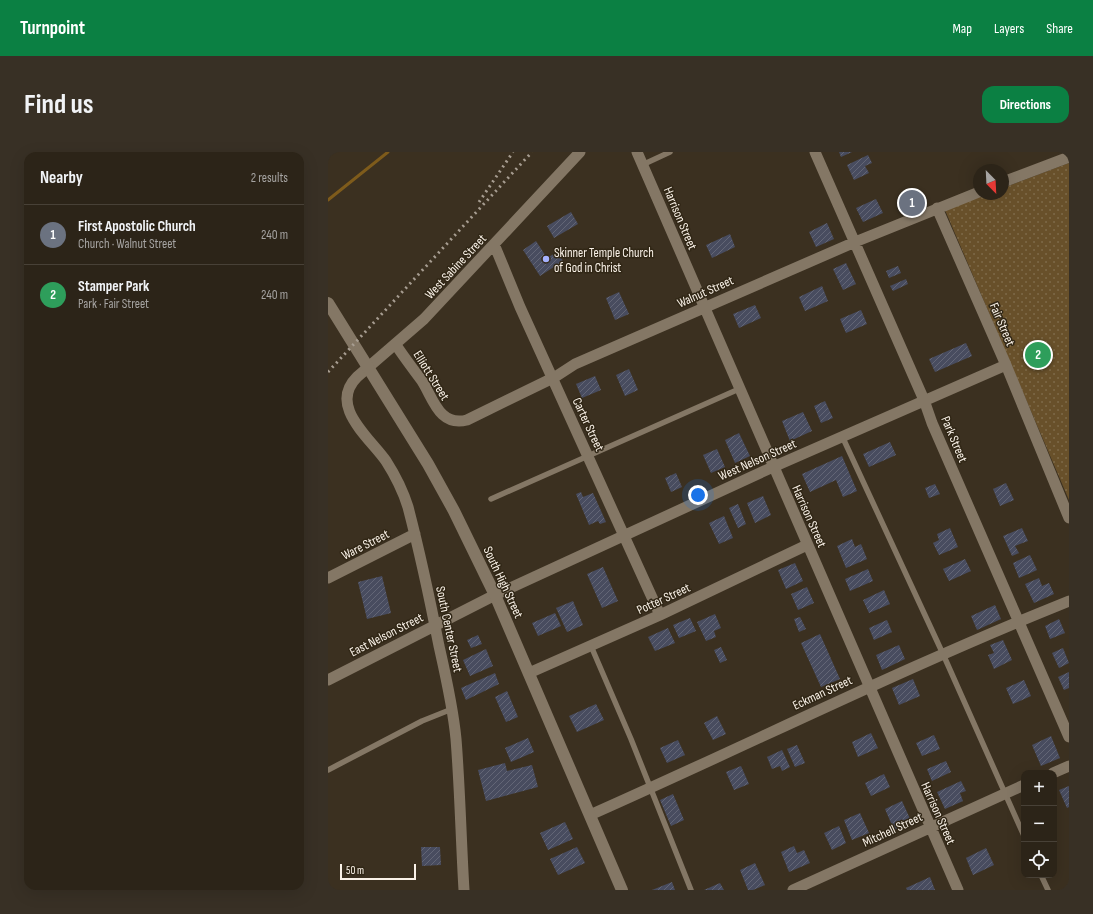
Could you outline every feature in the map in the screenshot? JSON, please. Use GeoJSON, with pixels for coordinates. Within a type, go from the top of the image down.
{"type":"FeatureCollection","features":[{"type":"Feature","properties":{"kind":"main road","name":"South High Street"},"geometry":{"type":"LineString","coordinates":[[328,303],[388,398],[441,487],[495,595],[622,890]]}},
{"type":"Feature","properties":{"kind":"street","name":"West Sabine Street"},"geometry":{"type":"LineString","coordinates":[[347,393],[354,380],[396,345],[432,311],[580,152]]}},
{"type":"Feature","properties":{"kind":"street","name":"Harrison Street"},"geometry":{"type":"LineString","coordinates":[[637,152],[958,890]]}},
{"type":"Feature","properties":{"kind":"street","name":"Park Street"},"geometry":{"type":"LineString","coordinates":[[815,152],[924,400],[932,423],[1069,737]]}},
{"type":"Feature","properties":{"kind":"street"},"geometry":{"type":"LineString","coordinates":[[1009,180],[1069,157],[1067,152]]}},
{"type":"Feature","properties":{"kind":"street","name":"Walnut Street"},"geometry":{"type":"LineString","coordinates":[[447,418],[458,421],[470,420],[552,378],[575,364],[855,242],[973,194]]}},
{"type":"Feature","properties":{"kind":"street","name":"Fair Street"},"geometry":{"type":"LineString","coordinates":[[938,208],[1006,365],[1069,518]]}},
{"type":"Feature","properties":{"kind":"street","name":"Carter Street"},"geometry":{"type":"LineString","coordinates":[[494,244],[520,307],[625,534],[660,615]]}},
{"type":"Feature","properties":{"kind":"street","name":"Elliott Street"},"geometry":{"type":"LineString","coordinates":[[396,345],[421,380],[438,411],[447,418]]}},
{"type":"Feature","properties":{"kind":"street","name":"West Nelson Street"},"geometry":{"type":"LineString","coordinates":[[435,625],[625,534],[842,436],[1006,365]]}},
{"type":"Feature","properties":{"kind":"street","name":"South Center Street"},"geometry":{"type":"LineString","coordinates":[[347,393],[346,404],[353,421],[385,460],[398,482],[407,505],[415,534],[452,709],[456,738],[464,890]]}},
{"type":"Feature","properties":{"kind":"street","name":"Ware Street"},"geometry":{"type":"LineString","coordinates":[[328,578],[415,534]]}},
{"type":"Feature","properties":{"kind":"street","name":"Potter Street"},"geometry":{"type":"LineString","coordinates":[[529,673],[660,615],[807,545]]}},
{"type":"Feature","properties":{"kind":"street","name":"Eckman Street"},"geometry":{"type":"LineString","coordinates":[[590,815],[869,686],[1069,601]]}},
{"type":"Feature","properties":{"kind":"street","name":"East Nelson Street"},"geometry":{"type":"LineString","coordinates":[[328,680],[435,625]]}},
{"type":"Feature","properties":{"kind":"street"},"geometry":{"type":"LineString","coordinates":[[1057,771],[1069,766]]}},
{"type":"Feature","properties":{"kind":"street","name":"Mitchell Street"},"geometry":{"type":"LineString","coordinates":[[794,890],[1021,786]]}},
{"type":"Feature","properties":{"kind":"lane"},"geometry":{"type":"LineString","coordinates":[[642,165],[670,152]]}},
{"type":"Feature","properties":{"kind":"lane"},"geometry":{"type":"LineString","coordinates":[[491,499],[739,389]]}},
{"type":"Feature","properties":{"kind":"lane"},"geometry":{"type":"LineString","coordinates":[[842,436],[943,654],[1021,829]]}},
{"type":"Feature","properties":{"kind":"lane"},"geometry":{"type":"LineString","coordinates":[[591,646],[691,890]]}},
{"type":"Feature","properties":{"kind":"lane"},"geometry":{"type":"LineString","coordinates":[[328,770],[422,720],[452,709]]}},
{"type":"Feature","properties":{"kind":"lane"},"geometry":{"type":"LineString","coordinates":[[1042,878],[1048,890]]}},
{"type":"Feature","properties":{"kind":"shaded area"},"geometry":{"type":"Polygon","coordinates":[[[1069,163],[1069,500],[945,210],[973,200],[1009,200],[1009,186],[1069,163]]]}},
{"type":"Feature","properties":{"kind":"building"},"geometry":{"type":"Polygon","coordinates":[[[839,152],[852,152],[841,157],[839,152]]]}},
{"type":"Feature","properties":{"kind":"building"},"geometry":{"type":"Polygon","coordinates":[[[868,155],[872,163],[865,166],[869,173],[854,180],[847,165],[868,155]]]}},
{"type":"Feature","properties":{"kind":"building"},"geometry":{"type":"Polygon","coordinates":[[[876,199],[883,213],[863,222],[856,208],[876,199]]]}},
{"type":"Feature","properties":{"kind":"building"},"geometry":{"type":"Polygon","coordinates":[[[571,212],[578,224],[554,238],[547,226],[571,212]]]}},
{"type":"Feature","properties":{"kind":"building"},"geometry":{"type":"Polygon","coordinates":[[[827,223],[834,239],[816,247],[809,232],[827,223]]]}},
{"type":"Feature","properties":{"kind":"building"},"geometry":{"type":"Polygon","coordinates":[[[730,234],[735,247],[712,258],[706,245],[730,234]]]}},
{"type":"Feature","properties":{"kind":"building","name":"Skinner Temple Church of God in Christ"},"geometry":{"type":"Polygon","coordinates":[[[536,241],[547,258],[557,252],[563,261],[540,276],[523,250],[536,241]]]}},
{"type":"Feature","properties":{"kind":"building"},"geometry":{"type":"Polygon","coordinates":[[[846,263],[856,284],[843,290],[833,269],[846,263]]]}},
{"type":"Feature","properties":{"kind":"building"},"geometry":{"type":"Polygon","coordinates":[[[898,266],[901,273],[889,278],[886,271],[898,266]]]}},
{"type":"Feature","properties":{"kind":"building"},"geometry":{"type":"Polygon","coordinates":[[[906,279],[908,284],[893,291],[890,286],[906,279]]]}},
{"type":"Feature","properties":{"kind":"building"},"geometry":{"type":"Polygon","coordinates":[[[822,286],[828,301],[805,311],[799,297],[822,286]]]}},
{"type":"Feature","properties":{"kind":"building"},"geometry":{"type":"Polygon","coordinates":[[[619,292],[629,314],[615,320],[606,298],[619,292]]]}},
{"type":"Feature","properties":{"kind":"building"},"geometry":{"type":"Polygon","coordinates":[[[755,305],[761,318],[739,328],[733,314],[755,305]]]}},
{"type":"Feature","properties":{"kind":"building"},"geometry":{"type":"Polygon","coordinates":[[[861,310],[867,324],[846,333],[840,319],[861,310]]]}},
{"type":"Feature","properties":{"kind":"building"},"geometry":{"type":"Polygon","coordinates":[[[966,343],[972,356],[935,372],[929,359],[966,343]]]}},
{"type":"Feature","properties":{"kind":"building"},"geometry":{"type":"Polygon","coordinates":[[[629,369],[638,390],[625,396],[616,375],[629,369]]]}},
{"type":"Feature","properties":{"kind":"building"},"geometry":{"type":"Polygon","coordinates":[[[595,376],[601,390],[582,398],[576,384],[595,376]]]}},
{"type":"Feature","properties":{"kind":"building"},"geometry":{"type":"Polygon","coordinates":[[[825,401],[833,418],[821,423],[814,406],[825,401]]]}},
{"type":"Feature","properties":{"kind":"building"},"geometry":{"type":"Polygon","coordinates":[[[803,412],[812,431],[790,441],[782,421],[803,412]]]}},
{"type":"Feature","properties":{"kind":"building"},"geometry":{"type":"Polygon","coordinates":[[[739,433],[750,456],[735,463],[725,440],[739,433]]]}},
{"type":"Feature","properties":{"kind":"building"},"geometry":{"type":"Polygon","coordinates":[[[890,442],[896,455],[869,467],[863,454],[890,442]]]}},
{"type":"Feature","properties":{"kind":"building"},"geometry":{"type":"Polygon","coordinates":[[[717,449],[725,467],[711,473],[703,455],[717,449]]]}},
{"type":"Feature","properties":{"kind":"building"},"geometry":{"type":"Polygon","coordinates":[[[842,456],[857,491],[843,497],[836,480],[810,492],[802,474],[842,456]]]}},
{"type":"Feature","properties":{"kind":"building"},"geometry":{"type":"Polygon","coordinates":[[[676,473],[682,487],[671,492],[665,478],[676,473]]]}},
{"type":"Feature","properties":{"kind":"building"},"geometry":{"type":"Polygon","coordinates":[[[1006,483],[1014,500],[1000,506],[993,489],[1006,483]]]}},
{"type":"Feature","properties":{"kind":"building"},"geometry":{"type":"Polygon","coordinates":[[[935,484],[940,494],[929,498],[925,488],[935,484]]]}},
{"type":"Feature","properties":{"kind":"building"},"geometry":{"type":"Polygon","coordinates":[[[581,492],[583,497],[593,493],[606,522],[600,524],[598,521],[589,525],[576,494],[581,492]]]}},
{"type":"Feature","properties":{"kind":"building"},"geometry":{"type":"Polygon","coordinates":[[[763,496],[771,515],[755,523],[747,503],[763,496]]]}},
{"type":"Feature","properties":{"kind":"building"},"geometry":{"type":"Polygon","coordinates":[[[738,504],[746,524],[738,528],[729,508],[738,504]]]}},
{"type":"Feature","properties":{"kind":"building"},"geometry":{"type":"Polygon","coordinates":[[[724,516],[733,538],[719,544],[709,523],[724,516]]]}},
{"type":"Feature","properties":{"kind":"building"},"geometry":{"type":"Polygon","coordinates":[[[950,528],[958,547],[939,555],[933,543],[939,540],[937,534],[950,528]]]}},
{"type":"Feature","properties":{"kind":"building"},"geometry":{"type":"Polygon","coordinates":[[[1022,528],[1028,541],[1015,546],[1019,553],[1012,556],[1003,536],[1022,528]]]}},
{"type":"Feature","properties":{"kind":"building"},"geometry":{"type":"Polygon","coordinates":[[[852,539],[855,547],[861,544],[867,559],[846,568],[837,546],[852,539]]]}},
{"type":"Feature","properties":{"kind":"building"},"geometry":{"type":"Polygon","coordinates":[[[1030,555],[1037,570],[1019,578],[1013,563],[1030,555]]]}},
{"type":"Feature","properties":{"kind":"building"},"geometry":{"type":"Polygon","coordinates":[[[965,559],[971,571],[949,581],[943,569],[965,559]]]}},
{"type":"Feature","properties":{"kind":"building"},"geometry":{"type":"Polygon","coordinates":[[[795,563],[803,581],[786,589],[778,570],[795,563]]]}},
{"type":"Feature","properties":{"kind":"building"},"geometry":{"type":"Polygon","coordinates":[[[603,567],[618,601],[602,608],[587,574],[603,567]]]}},
{"type":"Feature","properties":{"kind":"building"},"geometry":{"type":"Polygon","coordinates":[[[868,569],[873,581],[850,591],[845,579],[868,569]]]}},
{"type":"Feature","properties":{"kind":"building"},"geometry":{"type":"Polygon","coordinates":[[[382,576],[391,613],[367,619],[358,582],[382,576]]]}},
{"type":"Feature","properties":{"kind":"building"},"geometry":{"type":"Polygon","coordinates":[[[1039,578],[1042,586],[1049,583],[1054,594],[1034,603],[1025,584],[1039,578]]]}},
{"type":"Feature","properties":{"kind":"building"},"geometry":{"type":"Polygon","coordinates":[[[807,587],[814,603],[798,610],[791,594],[807,587]]]}},
{"type":"Feature","properties":{"kind":"building"},"geometry":{"type":"Polygon","coordinates":[[[884,590],[890,604],[869,613],[863,600],[884,590]]]}},
{"type":"Feature","properties":{"kind":"building"},"geometry":{"type":"Polygon","coordinates":[[[573,601],[583,625],[567,632],[556,608],[573,601]]]}},
{"type":"Feature","properties":{"kind":"building"},"geometry":{"type":"Polygon","coordinates":[[[995,605],[1001,619],[977,630],[971,616],[995,605]]]}},
{"type":"Feature","properties":{"kind":"building"},"geometry":{"type":"Polygon","coordinates":[[[555,613],[561,626],[538,636],[532,623],[555,613]]]}},
{"type":"Feature","properties":{"kind":"building"},"geometry":{"type":"Polygon","coordinates":[[[715,614],[721,628],[714,631],[716,637],[706,641],[697,622],[715,614]]]}},
{"type":"Feature","properties":{"kind":"building"},"geometry":{"type":"Polygon","coordinates":[[[800,617],[806,629],[799,632],[794,619],[800,617]]]}},
{"type":"Feature","properties":{"kind":"building"},"geometry":{"type":"Polygon","coordinates":[[[690,618],[696,631],[679,638],[673,625],[690,618]]]}},
{"type":"Feature","properties":{"kind":"building"},"geometry":{"type":"Polygon","coordinates":[[[1059,619],[1065,633],[1050,639],[1045,626],[1059,619]]]}},
{"type":"Feature","properties":{"kind":"building"},"geometry":{"type":"Polygon","coordinates":[[[887,620],[892,632],[874,640],[869,628],[887,620]]]}},
{"type":"Feature","properties":{"kind":"building"},"geometry":{"type":"Polygon","coordinates":[[[668,628],[675,643],[655,651],[648,637],[668,628]]]}},
{"type":"Feature","properties":{"kind":"building"},"geometry":{"type":"Polygon","coordinates":[[[820,634],[840,679],[821,687],[801,643],[820,634]]]}},
{"type":"Feature","properties":{"kind":"building"},"geometry":{"type":"Polygon","coordinates":[[[478,635],[482,644],[471,648],[467,640],[478,635]]]}},
{"type":"Feature","properties":{"kind":"building"},"geometry":{"type":"Polygon","coordinates":[[[1003,640],[1012,660],[994,669],[988,655],[994,653],[990,645],[1003,640]]]}},
{"type":"Feature","properties":{"kind":"building"},"geometry":{"type":"Polygon","coordinates":[[[899,645],[905,659],[882,670],[876,655],[899,645]]]}},
{"type":"Feature","properties":{"kind":"building"},"geometry":{"type":"Polygon","coordinates":[[[721,647],[727,660],[720,663],[714,650],[721,647]]]}},
{"type":"Feature","properties":{"kind":"building"},"geometry":{"type":"Polygon","coordinates":[[[1063,648],[1069,663],[1059,668],[1052,653],[1063,648]]]}},
{"type":"Feature","properties":{"kind":"building"},"geometry":{"type":"Polygon","coordinates":[[[486,649],[493,666],[470,676],[463,660],[486,649]]]}},
{"type":"Feature","properties":{"kind":"building"},"geometry":{"type":"Polygon","coordinates":[[[1069,672],[1069,688],[1064,690],[1058,677],[1069,672]]]}},
{"type":"Feature","properties":{"kind":"building"},"geometry":{"type":"Polygon","coordinates":[[[495,673],[499,684],[466,700],[461,688],[495,673]]]}},
{"type":"Feature","properties":{"kind":"building"},"geometry":{"type":"Polygon","coordinates":[[[913,679],[920,696],[899,705],[892,688],[913,679]]]}},
{"type":"Feature","properties":{"kind":"building"},"geometry":{"type":"Polygon","coordinates":[[[1024,680],[1031,696],[1013,704],[1006,688],[1024,680]]]}},
{"type":"Feature","properties":{"kind":"building"},"geometry":{"type":"Polygon","coordinates":[[[507,691],[518,717],[506,722],[495,697],[507,691]]]}},
{"type":"Feature","properties":{"kind":"building"},"geometry":{"type":"Polygon","coordinates":[[[596,704],[604,720],[577,732],[569,716],[596,704]]]}},
{"type":"Feature","properties":{"kind":"building"},"geometry":{"type":"Polygon","coordinates":[[[717,716],[726,734],[713,740],[704,723],[717,716]]]}},
{"type":"Feature","properties":{"kind":"building"},"geometry":{"type":"Polygon","coordinates":[[[871,733],[878,748],[858,757],[852,742],[871,733]]]}},
{"type":"Feature","properties":{"kind":"building"},"geometry":{"type":"Polygon","coordinates":[[[934,735],[940,749],[922,756],[916,743],[934,735]]]}},
{"type":"Feature","properties":{"kind":"building"},"geometry":{"type":"Polygon","coordinates":[[[1051,736],[1060,758],[1041,766],[1032,745],[1051,736]]]}},
{"type":"Feature","properties":{"kind":"building"},"geometry":{"type":"Polygon","coordinates":[[[528,738],[534,752],[511,762],[505,748],[528,738]]]}},
{"type":"Feature","properties":{"kind":"building"},"geometry":{"type":"Polygon","coordinates":[[[678,740],[685,755],[667,763],[660,748],[678,740]]]}},
{"type":"Feature","properties":{"kind":"building"},"geometry":{"type":"Polygon","coordinates":[[[797,745],[805,763],[795,767],[787,749],[797,745]]]}},
{"type":"Feature","properties":{"kind":"building"},"geometry":{"type":"Polygon","coordinates":[[[782,750],[790,767],[782,771],[780,766],[772,769],[767,757],[782,750]]]}},
{"type":"Feature","properties":{"kind":"building"},"geometry":{"type":"Polygon","coordinates":[[[946,761],[951,772],[932,781],[927,769],[946,761]]]}},
{"type":"Feature","properties":{"kind":"building"},"geometry":{"type":"Polygon","coordinates":[[[505,763],[507,771],[532,765],[538,787],[486,801],[478,770],[505,763]]]}},
{"type":"Feature","properties":{"kind":"building"},"geometry":{"type":"Polygon","coordinates":[[[741,766],[749,784],[734,790],[726,772],[741,766]]]}},
{"type":"Feature","properties":{"kind":"building"},"geometry":{"type":"Polygon","coordinates":[[[884,774],[890,787],[871,796],[865,783],[884,774]]]}},
{"type":"Feature","properties":{"kind":"building"},"geometry":{"type":"Polygon","coordinates":[[[961,781],[966,791],[960,793],[963,801],[945,809],[937,792],[961,781]]]}},
{"type":"Feature","properties":{"kind":"building"},"geometry":{"type":"Polygon","coordinates":[[[1069,786],[1069,807],[1067,808],[1059,790],[1069,786]]]}},
{"type":"Feature","properties":{"kind":"building"},"geometry":{"type":"Polygon","coordinates":[[[673,794],[684,820],[671,826],[660,800],[673,794]]]}},
{"type":"Feature","properties":{"kind":"building"},"geometry":{"type":"Polygon","coordinates":[[[902,801],[912,823],[894,830],[885,809],[902,801]]]}},
{"type":"Feature","properties":{"kind":"building"},"geometry":{"type":"Polygon","coordinates":[[[860,813],[869,833],[852,840],[844,820],[860,813]]]}},
{"type":"Feature","properties":{"kind":"building"},"geometry":{"type":"Polygon","coordinates":[[[565,822],[573,839],[548,850],[540,833],[565,822]]]}},
{"type":"Feature","properties":{"kind":"building"},"geometry":{"type":"Polygon","coordinates":[[[839,826],[846,843],[832,850],[824,833],[839,826]]]}},
{"type":"Feature","properties":{"kind":"building"},"geometry":{"type":"Polygon","coordinates":[[[794,846],[797,853],[804,850],[810,863],[789,872],[781,852],[794,846]]]}},
{"type":"Feature","properties":{"kind":"building"},"geometry":{"type":"Polygon","coordinates":[[[421,847],[440,847],[441,865],[422,866],[421,847]]]}},
{"type":"Feature","properties":{"kind":"building"},"geometry":{"type":"Polygon","coordinates":[[[577,847],[585,863],[558,875],[550,859],[577,847]]]}},
{"type":"Feature","properties":{"kind":"building"},"geometry":{"type":"Polygon","coordinates":[[[986,848],[994,865],[973,875],[966,858],[986,848]]]}},
{"type":"Feature","properties":{"kind":"building"},"geometry":{"type":"Polygon","coordinates":[[[755,863],[765,885],[753,890],[748,890],[740,870],[755,863]]]}},
{"type":"Feature","properties":{"kind":"building"},"geometry":{"type":"Polygon","coordinates":[[[930,877],[935,890],[907,890],[906,888],[930,877]]]}},
{"type":"Feature","properties":{"kind":"building"},"geometry":{"type":"Polygon","coordinates":[[[672,882],[675,890],[652,890],[672,882]]]}},
{"type":"Feature","properties":{"kind":"building"},"geometry":{"type":"Polygon","coordinates":[[[720,883],[724,890],[704,890],[720,883]]]}},
{"type":"Feature","properties":{"kind":"waterway"},"geometry":{"type":"LineString","coordinates":[[328,200],[388,152]]}},
{"type":"Feature","properties":{"kind":"railway"},"geometry":{"type":"LineString","coordinates":[[479,202],[513,152]]}},
{"type":"Feature","properties":{"kind":"railway"},"geometry":{"type":"LineString","coordinates":[[328,372],[532,152]]}},
{"type":"Feature","properties":{"kind":"place","name":"First Apostolic Church"},"geometry":{"type":"Point","coordinates":[912,203]}},
{"type":"Feature","properties":{"kind":"place","name":"Skinner Temple Church of God in Christ"},"geometry":{"type":"Point","coordinates":[546,259]}},
{"type":"Feature","properties":{"kind":"place","name":"Stamper Park"},"geometry":{"type":"Point","coordinates":[1038,355]}}]}
